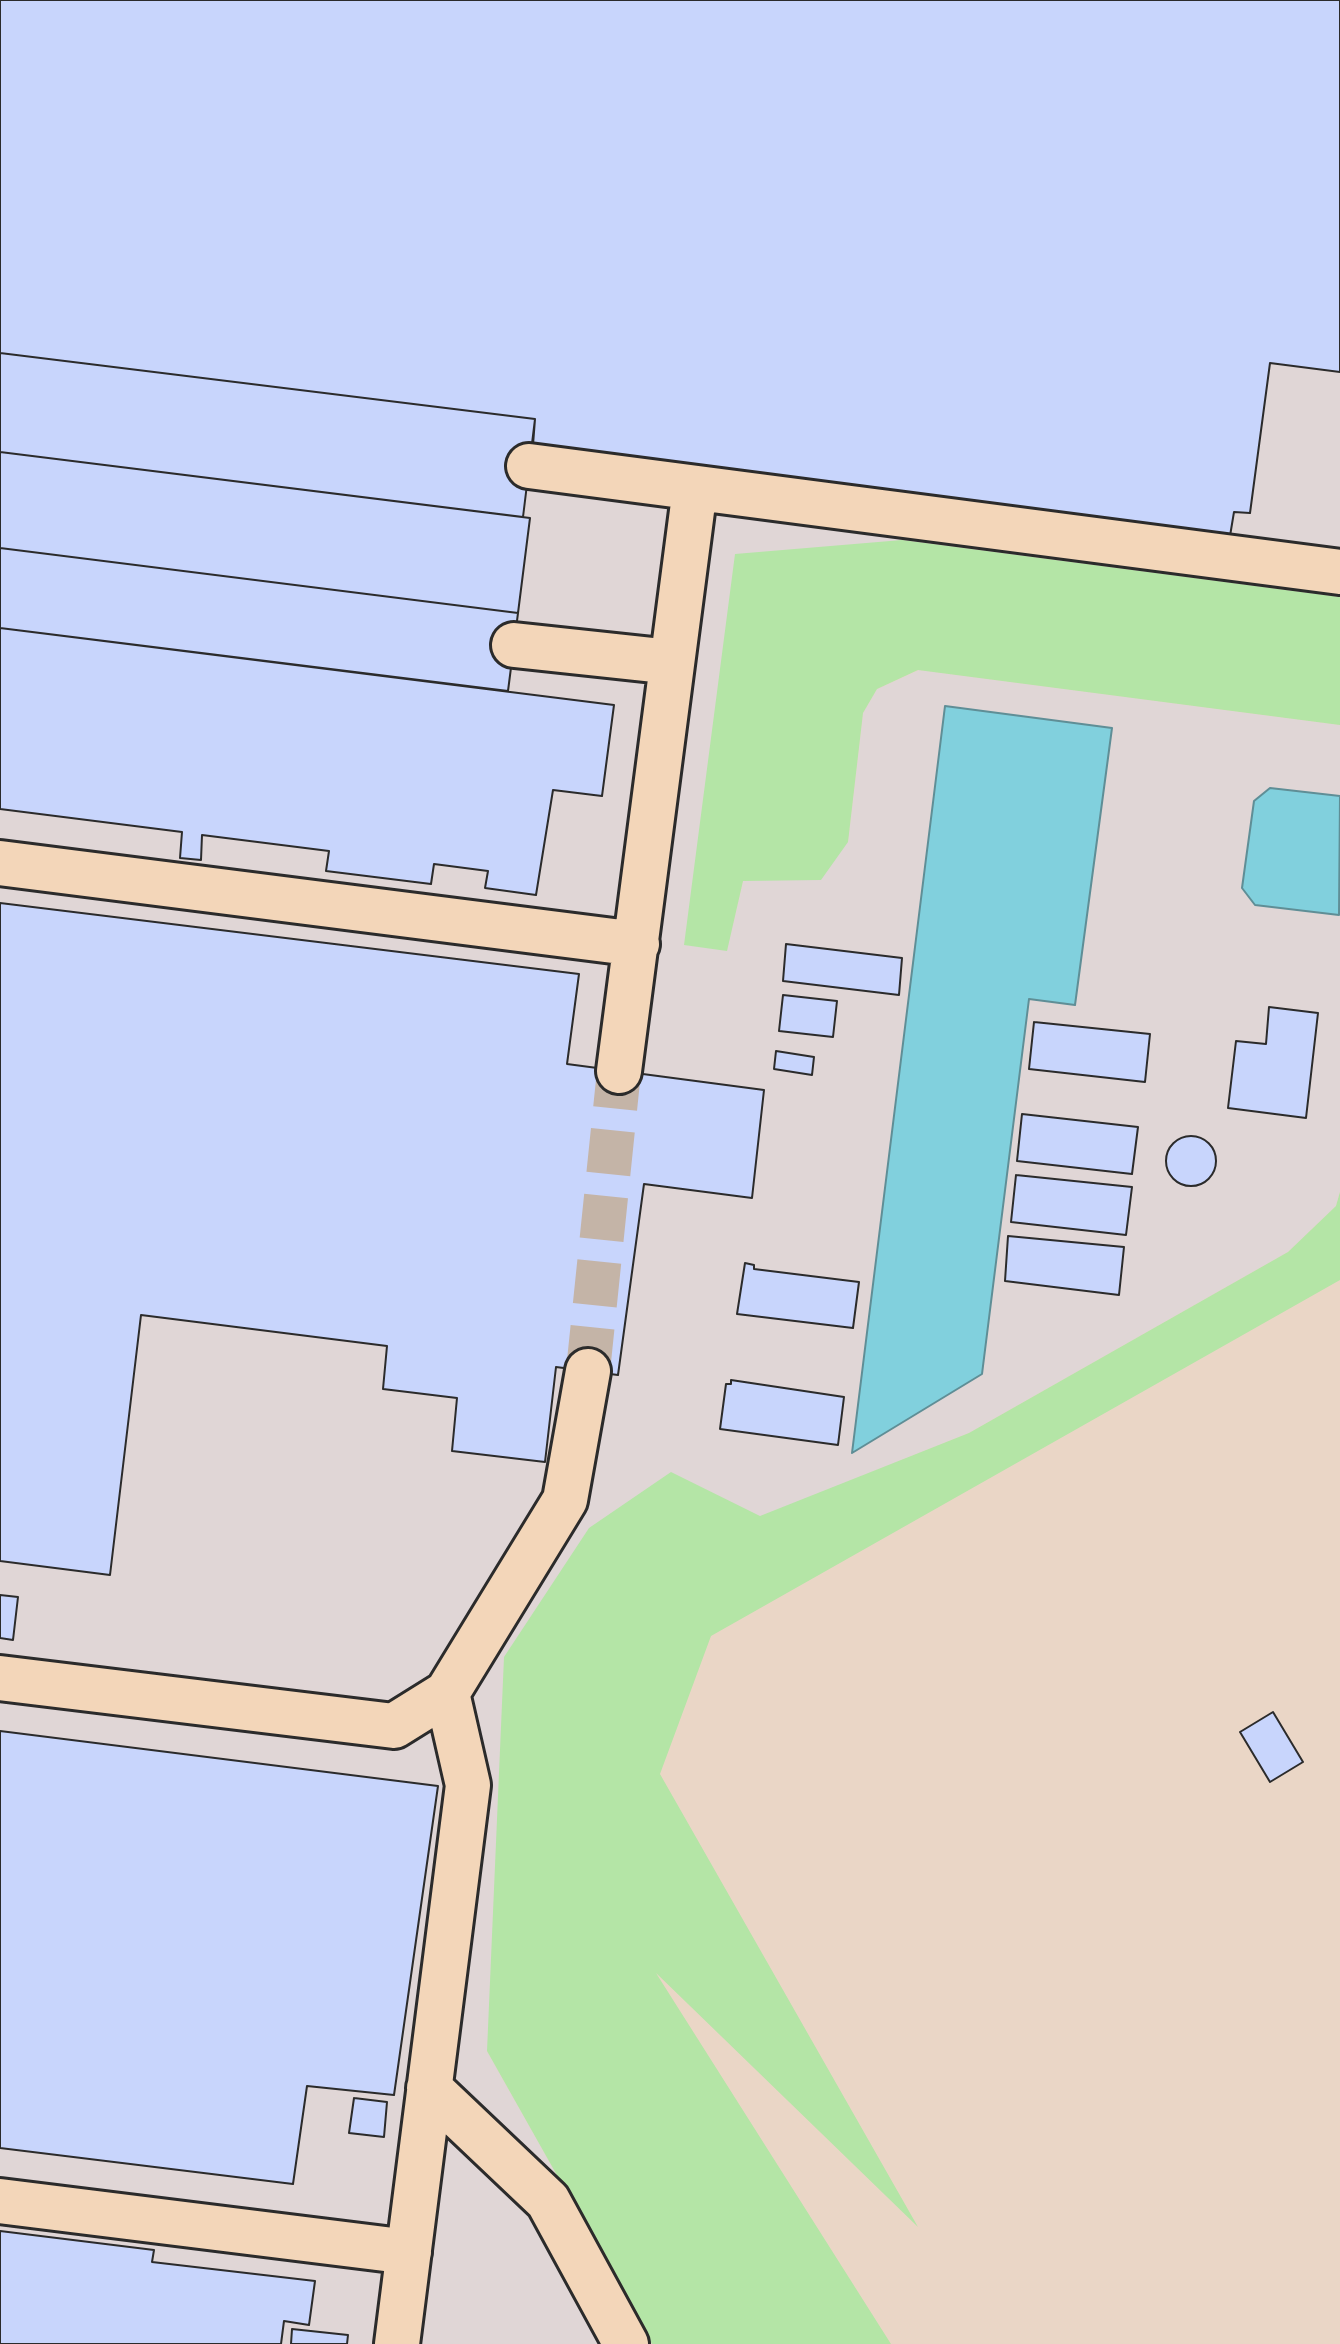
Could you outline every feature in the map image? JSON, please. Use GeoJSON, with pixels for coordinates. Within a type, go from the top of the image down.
{"type":"FeatureCollection","features":[{"type":"Feature","properties":{"kind":"lane"},"geometry":{"type":"LineString","coordinates":[[529,466],[1340,572]]}},
{"type":"Feature","properties":{"kind":"lane"},"geometry":{"type":"LineString","coordinates":[[619,1071],[695,488]]}},
{"type":"Feature","properties":{"kind":"lane"},"geometry":{"type":"LineString","coordinates":[[514,645],[672,662]]}},
{"type":"Feature","properties":{"kind":"lane"},"geometry":{"type":"LineString","coordinates":[[0,863],[637,944]]}},
{"type":"Feature","properties":{"kind":"lane"},"geometry":{"type":"LineString","coordinates":[[0,1678],[394,1726],[447,1693],[565,1500],[588,1371]]}},
{"type":"Feature","properties":{"kind":"lane"},"geometry":{"type":"LineString","coordinates":[[397,2344],[468,1785],[447,1693]]}},
{"type":"Feature","properties":{"kind":"lane"},"geometry":{"type":"LineString","coordinates":[[429,2088],[548,2201],[626,2344]]}},
{"type":"Feature","properties":{"kind":"lane"},"geometry":{"type":"LineString","coordinates":[[0,2201],[409,2252]]}},
{"type":"Feature","properties":{"kind":"shaded area"},"geometry":{"type":"Polygon","coordinates":[[[0,0],[1340,0],[1340,597],[902,540],[684,944],[727,950],[743,881],[848,842],[863,713],[877,689],[919,670],[1340,725],[1340,1192],[1336,1206],[1288,1252],[969,1433],[760,1517],[487,2051],[652,2344],[0,2344],[0,0]]]}},
{"type":"Feature","properties":{"kind":"green space"},"geometry":{"type":"Polygon","coordinates":[[[902,540],[1340,597],[1340,725],[918,670],[877,689],[863,713],[848,842],[821,880],[743,881],[727,951],[684,945],[735,554],[902,540]]]}},
{"type":"Feature","properties":{"kind":"green space"},"geometry":{"type":"Polygon","coordinates":[[[1340,1192],[1340,1280],[711,1636],[660,1774],[918,2227],[656,1973],[891,2344],[652,2344],[487,2051],[504,1657],[589,1528],[671,1472],[760,1516],[969,1433],[1288,1252],[1336,1206],[1340,1192]]]}},
{"type":"Feature","properties":{"kind":"water"},"geometry":{"type":"Polygon","coordinates":[[[945,706],[1112,728],[1075,1005],[1029,999],[982,1374],[852,1453],[945,706]]]}},
{"type":"Feature","properties":{"kind":"water"},"geometry":{"type":"Polygon","coordinates":[[[1270,788],[1340,796],[1339,915],[1255,905],[1242,888],[1254,801],[1270,788]]]}},
{"type":"Feature","properties":{"kind":"building"},"geometry":{"type":"Polygon","coordinates":[[[0,0],[1340,0],[1340,372],[1270,363],[1250,513],[1234,512],[1230,536],[533,445],[535,419],[0,353],[0,0]]]}},
{"type":"Feature","properties":{"kind":"building"},"geometry":{"type":"Polygon","coordinates":[[[0,353],[535,419],[523,517],[0,452],[0,353]]]}},
{"type":"Feature","properties":{"kind":"building"},"geometry":{"type":"Polygon","coordinates":[[[0,452],[530,518],[518,613],[0,548],[0,452]]]}},
{"type":"Feature","properties":{"kind":"building"},"geometry":{"type":"Polygon","coordinates":[[[0,548],[518,613],[508,691],[0,628],[0,548]]]}},
{"type":"Feature","properties":{"kind":"building"},"geometry":{"type":"Polygon","coordinates":[[[0,628],[614,705],[602,796],[553,790],[536,895],[485,888],[488,871],[434,864],[431,884],[326,871],[329,851],[202,835],[201,860],[180,858],[182,832],[0,809],[0,628]]]}},
{"type":"Feature","properties":{"kind":"building"},"geometry":{"type":"Polygon","coordinates":[[[0,903],[579,974],[567,1064],[764,1090],[752,1198],[644,1184],[618,1375],[556,1367],[545,1462],[452,1451],[457,1398],[383,1389],[387,1346],[141,1315],[110,1575],[0,1561],[0,903]]]}},
{"type":"Feature","properties":{"kind":"building"},"geometry":{"type":"Polygon","coordinates":[[[786,944],[902,958],[899,995],[783,981],[786,944]]]}},
{"type":"Feature","properties":{"kind":"building"},"geometry":{"type":"Polygon","coordinates":[[[783,995],[837,1001],[833,1037],[779,1031],[783,995]]]}},
{"type":"Feature","properties":{"kind":"building"},"geometry":{"type":"Polygon","coordinates":[[[1269,1007],[1318,1013],[1306,1118],[1228,1108],[1236,1041],[1266,1044],[1269,1007]]]}},
{"type":"Feature","properties":{"kind":"building"},"geometry":{"type":"Polygon","coordinates":[[[1034,1022],[1150,1034],[1145,1082],[1029,1069],[1034,1022]]]}},
{"type":"Feature","properties":{"kind":"building"},"geometry":{"type":"Polygon","coordinates":[[[776,1051],[814,1057],[812,1075],[774,1069],[776,1051]]]}},
{"type":"Feature","properties":{"kind":"building"},"geometry":{"type":"Polygon","coordinates":[[[1022,1114],[1138,1127],[1132,1174],[1017,1161],[1022,1114]]]}},
{"type":"Feature","properties":{"kind":"building"},"geometry":{"type":"Polygon","coordinates":[[[1191,1136],[1209,1143],[1216,1161],[1209,1179],[1191,1186],[1173,1179],[1166,1161],[1173,1143],[1191,1136]]]}},
{"type":"Feature","properties":{"kind":"building"},"geometry":{"type":"Polygon","coordinates":[[[1016,1175],[1132,1187],[1126,1235],[1011,1222],[1016,1175]]]}},
{"type":"Feature","properties":{"kind":"building"},"geometry":{"type":"Polygon","coordinates":[[[1008,1236],[1124,1247],[1119,1295],[1005,1281],[1008,1236]]]}},
{"type":"Feature","properties":{"kind":"building"},"geometry":{"type":"Polygon","coordinates":[[[745,1263],[754,1265],[754,1269],[859,1282],[853,1328],[737,1314],[745,1263]]]}},
{"type":"Feature","properties":{"kind":"building"},"geometry":{"type":"Polygon","coordinates":[[[731,1380],[844,1397],[838,1445],[720,1429],[726,1384],[731,1384],[731,1380]]]}},
{"type":"Feature","properties":{"kind":"building"},"geometry":{"type":"Polygon","coordinates":[[[0,1595],[18,1597],[13,1640],[0,1638],[0,1595]]]}},
{"type":"Feature","properties":{"kind":"building"},"geometry":{"type":"Polygon","coordinates":[[[1273,1712],[1303,1762],[1270,1782],[1240,1732],[1273,1712]]]}},
{"type":"Feature","properties":{"kind":"building"},"geometry":{"type":"Polygon","coordinates":[[[0,1731],[438,1786],[394,2095],[307,2086],[293,2184],[0,2148],[0,1731]]]}},
{"type":"Feature","properties":{"kind":"building"},"geometry":{"type":"Polygon","coordinates":[[[354,2098],[387,2102],[384,2137],[349,2133],[354,2098]]]}},
{"type":"Feature","properties":{"kind":"building"},"geometry":{"type":"Polygon","coordinates":[[[0,2231],[154,2250],[152,2262],[315,2281],[309,2325],[284,2321],[281,2344],[0,2344],[0,2231]]]}},
{"type":"Feature","properties":{"kind":"building"},"geometry":{"type":"Polygon","coordinates":[[[292,2329],[348,2335],[347,2344],[291,2344],[292,2329]]]}},
{"type":"Feature","properties":{"kind":"tunnel"},"geometry":{"type":"LineString","coordinates":[[588,1371],[619,1071]]}}]}
